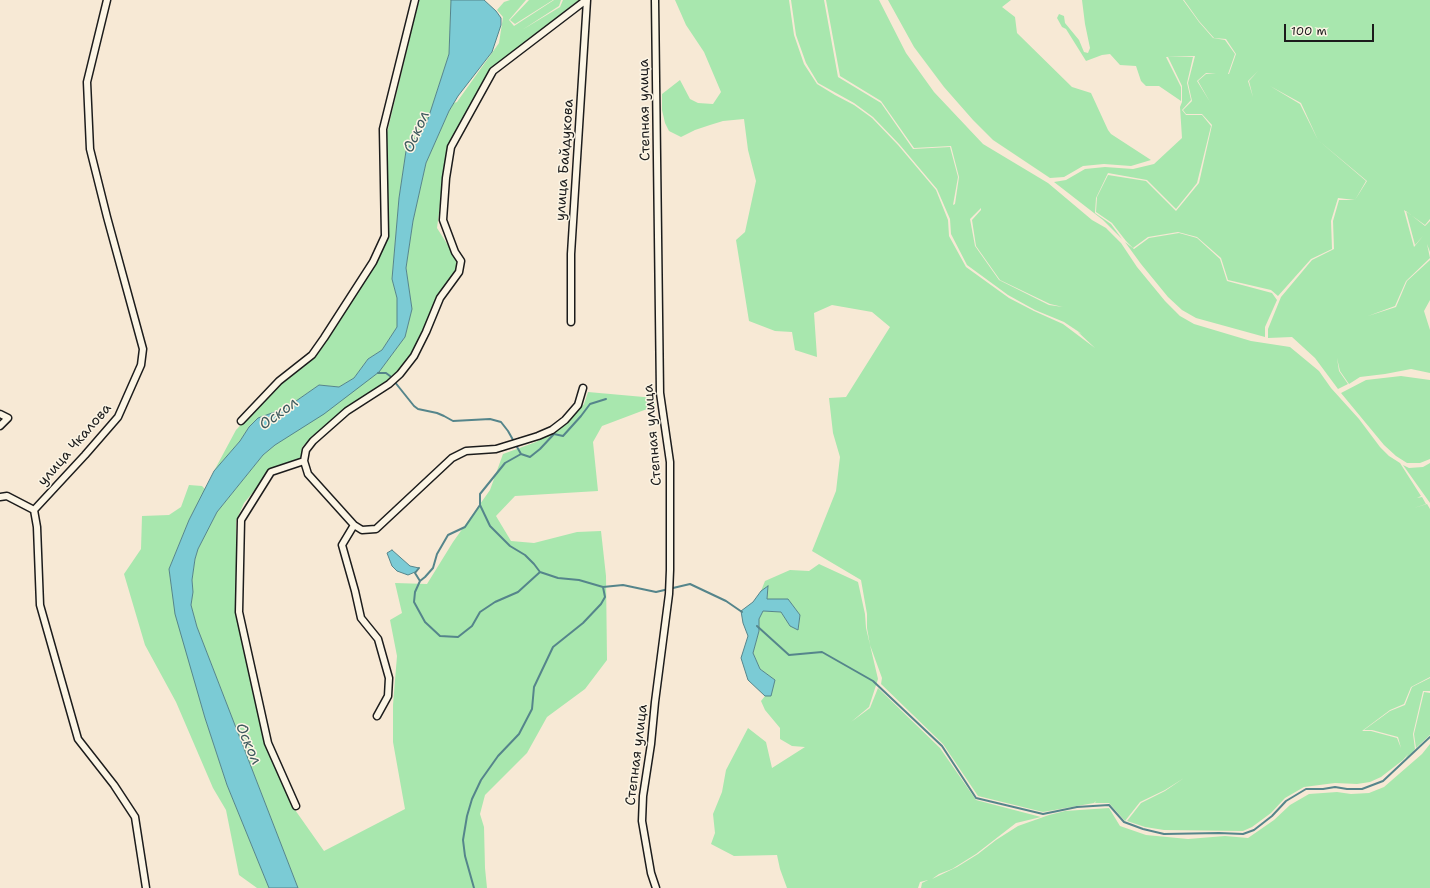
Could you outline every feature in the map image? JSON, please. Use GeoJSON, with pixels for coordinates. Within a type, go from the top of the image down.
{"type":"FeatureCollection","features":[{"type":"Feature","properties":{"kind":"street","name":"улица Чкалова"},"geometry":{"type":"LineString","coordinates":[[34,510],[118,417],[141,365],[143,349],[106,217],[90,148],[87,82],[107,0]]}},
{"type":"Feature","properties":{"kind":"street"},"geometry":{"type":"LineString","coordinates":[[241,421],[279,381],[302,363],[316,349],[373,262],[385,236],[383,129],[415,0]]}},
{"type":"Feature","properties":{"kind":"street"},"geometry":{"type":"LineString","coordinates":[[583,388],[578,405],[565,420],[552,430],[496,449],[466,451],[452,458],[376,529],[362,530],[354,525],[308,474],[304,461],[306,450],[313,441],[347,412],[392,382],[400,374],[414,356],[440,298],[459,272],[462,261],[455,252],[443,220],[446,178],[451,147],[493,71],[586,0]]}},
{"type":"Feature","properties":{"kind":"street","name":"улица Байдукова"},"geometry":{"type":"LineString","coordinates":[[571,322],[571,254],[586,0]]}},
{"type":"Feature","properties":{"kind":"street","name":"Степная улица"},"geometry":{"type":"LineString","coordinates":[[655,0],[660,393],[670,462],[670,584],[651,744],[643,796],[642,821],[650,866],[656,888]]}},
{"type":"Feature","properties":{"kind":"street"},"geometry":{"type":"LineString","coordinates":[[0,414],[8,418],[0,426]]}},
{"type":"Feature","properties":{"kind":"street"},"geometry":{"type":"LineString","coordinates":[[296,806],[268,743],[239,612],[241,520],[271,472],[304,461]]}},
{"type":"Feature","properties":{"kind":"street"},"geometry":{"type":"LineString","coordinates":[[0,496],[7,496],[34,510],[37,527],[40,605],[78,740],[114,785],[136,817],[146,888]]}},
{"type":"Feature","properties":{"kind":"street"},"geometry":{"type":"LineString","coordinates":[[354,525],[342,545],[361,618],[378,639],[390,678],[388,696],[378,716]]}},
{"type":"Feature","properties":{"kind":"green space"},"geometry":{"type":"Polygon","coordinates":[[[419,0],[451,0],[449,54],[427,122],[406,151],[399,198],[392,278],[397,298],[397,327],[382,350],[368,359],[354,378],[339,387],[319,385],[286,408],[258,418],[214,471],[236,430],[279,385],[315,355],[376,264],[387,236],[385,141],[419,0]]]}},
{"type":"Feature","properties":{"kind":"green space"},"geometry":{"type":"Polygon","coordinates":[[[510,0],[526,0],[509,20],[514,26],[554,0],[561,0],[559,6],[522,30],[560,7],[563,0],[579,0],[493,67],[487,74],[447,152],[437,228],[456,258],[457,270],[437,296],[423,332],[410,356],[397,374],[343,410],[302,447],[301,460],[271,471],[244,503],[236,521],[236,611],[266,745],[293,807],[324,851],[405,809],[393,742],[393,705],[397,656],[390,620],[402,613],[395,583],[427,584],[453,542],[490,490],[503,454],[536,442],[567,424],[584,404],[588,392],[655,398],[655,406],[602,426],[593,442],[598,491],[515,496],[496,516],[511,541],[534,543],[577,532],[601,531],[606,576],[607,660],[585,689],[547,717],[527,753],[485,795],[480,814],[484,827],[487,888],[298,888],[197,627],[191,605],[195,559],[198,549],[217,512],[263,455],[379,372],[405,337],[412,309],[406,268],[413,221],[426,163],[449,111],[499,43],[503,17],[497,10],[504,2],[510,0]]]}},
{"type":"Feature","properties":{"kind":"green space"},"geometry":{"type":"Polygon","coordinates":[[[529,0],[553,0],[515,24],[510,20],[529,0]]]}},
{"type":"Feature","properties":{"kind":"green space"},"geometry":{"type":"Polygon","coordinates":[[[675,0],[789,0],[794,35],[804,64],[817,84],[854,105],[872,118],[898,145],[936,190],[948,220],[949,236],[966,267],[1009,298],[1063,324],[1095,348],[1078,332],[1082,334],[1064,322],[1035,310],[1008,295],[967,265],[951,234],[950,219],[937,189],[899,144],[873,117],[854,103],[818,83],[806,63],[796,35],[791,0],[824,0],[838,77],[881,103],[913,149],[950,147],[958,177],[953,205],[955,204],[959,177],[951,146],[914,148],[881,101],[840,76],[826,0],[879,0],[906,53],[934,92],[983,144],[1048,183],[1092,220],[1106,228],[1121,243],[1137,267],[1165,301],[1180,316],[1194,324],[1251,341],[1290,347],[1319,371],[1331,388],[1359,419],[1380,447],[1389,456],[1400,463],[1421,496],[1417,498],[1422,497],[1426,504],[1414,508],[1427,504],[1430,509],[1430,677],[1411,687],[1404,704],[1390,710],[1362,731],[1371,731],[1397,738],[1401,748],[1398,737],[1372,730],[1364,730],[1390,711],[1405,705],[1412,687],[1430,678],[1430,691],[1423,691],[1413,734],[1415,749],[1412,753],[1405,759],[1408,754],[1403,760],[1381,777],[1370,782],[1357,784],[1335,783],[1304,787],[1285,798],[1271,813],[1252,827],[1243,831],[1164,830],[1145,827],[1127,821],[1141,803],[1165,791],[1184,778],[1165,790],[1140,802],[1125,821],[1109,803],[1095,803],[1096,801],[1094,803],[1043,812],[978,796],[943,744],[881,684],[882,678],[870,645],[867,628],[867,614],[861,580],[812,551],[836,491],[840,457],[833,433],[829,398],[846,397],[890,327],[872,312],[832,305],[814,313],[817,357],[795,350],[792,332],[775,331],[749,321],[736,240],[745,232],[756,181],[748,150],[744,119],[723,121],[695,130],[681,137],[669,131],[665,123],[662,110],[662,94],[680,80],[690,99],[698,103],[713,104],[721,92],[704,52],[686,25],[675,0]],[[981,208],[970,219],[975,246],[999,280],[1049,305],[1063,307],[1050,304],[1000,280],[976,246],[972,220],[981,208]]]}},
{"type":"Feature","properties":{"kind":"green space"},"geometry":{"type":"Polygon","coordinates":[[[888,0],[1011,0],[1002,7],[1015,17],[1017,33],[1072,87],[1091,93],[1111,134],[1151,160],[1131,166],[1104,164],[1083,166],[1064,177],[1050,178],[993,140],[973,120],[944,87],[914,47],[888,0]]]}},
{"type":"Feature","properties":{"kind":"green space"},"geometry":{"type":"Polygon","coordinates":[[[1082,0],[1183,0],[1199,22],[1213,38],[1225,40],[1235,54],[1229,74],[1236,54],[1226,39],[1214,38],[1199,21],[1184,0],[1430,0],[1430,219],[1425,225],[1412,216],[1425,226],[1430,221],[1430,252],[1427,244],[1430,258],[1406,281],[1395,306],[1368,316],[1396,307],[1407,281],[1430,260],[1430,300],[1424,311],[1430,330],[1430,373],[1411,369],[1360,377],[1349,384],[1340,371],[1337,358],[1339,371],[1348,384],[1338,389],[1315,358],[1292,337],[1268,338],[1268,329],[1281,297],[1312,260],[1334,249],[1333,221],[1339,200],[1355,200],[1338,198],[1331,221],[1332,249],[1311,259],[1278,296],[1271,290],[1228,280],[1221,258],[1197,237],[1178,232],[1148,237],[1133,248],[1112,223],[1096,212],[1097,197],[1108,175],[1146,181],[1176,211],[1199,183],[1212,125],[1202,114],[1186,114],[1183,110],[1192,101],[1188,83],[1195,56],[1166,57],[1181,87],[1181,101],[1159,86],[1146,86],[1141,81],[1136,66],[1120,65],[1110,54],[1102,55],[1086,61],[1066,29],[1062,27],[1057,18],[1059,14],[1064,16],[1065,23],[1079,40],[1084,52],[1088,53],[1090,48],[1082,0]],[[1258,71],[1248,81],[1253,97],[1249,81],[1258,71]],[[1206,73],[1197,81],[1210,102],[1198,81],[1206,74],[1216,74],[1206,73]],[[1270,86],[1300,104],[1318,140],[1301,103],[1270,86]],[[1318,140],[1366,181],[1355,200],[1367,181],[1318,140]],[[1404,210],[1414,247],[1423,236],[1415,245],[1406,212],[1404,210]]]}},
{"type":"Feature","properties":{"kind":"green space"},"geometry":{"type":"Polygon","coordinates":[[[1168,57],[1193,57],[1187,83],[1191,100],[1182,110],[1186,115],[1202,115],[1211,126],[1197,183],[1176,209],[1147,180],[1108,173],[1096,198],[1095,213],[1111,224],[1122,239],[1103,220],[1054,182],[1066,180],[1085,169],[1105,167],[1133,169],[1154,164],[1182,138],[1180,107],[1182,102],[1182,86],[1168,57]]]}},
{"type":"Feature","properties":{"kind":"green space"},"geometry":{"type":"Polygon","coordinates":[[[1179,233],[1197,238],[1220,259],[1227,281],[1272,293],[1277,300],[1265,327],[1265,337],[1196,318],[1182,310],[1168,297],[1125,242],[1134,249],[1149,238],[1179,233]]]}},
{"type":"Feature","properties":{"kind":"green space"},"geometry":{"type":"Polygon","coordinates":[[[1401,376],[1430,380],[1430,459],[1420,463],[1407,463],[1396,456],[1384,445],[1341,393],[1366,380],[1401,376]]]}},
{"type":"Feature","properties":{"kind":"green space"},"geometry":{"type":"Polygon","coordinates":[[[1430,463],[1430,503],[1403,465],[1409,468],[1423,467],[1430,463]]]}},
{"type":"Feature","properties":{"kind":"green space"},"geometry":{"type":"Polygon","coordinates":[[[189,485],[202,486],[205,489],[189,520],[169,569],[172,590],[205,718],[227,785],[269,888],[257,888],[239,875],[226,810],[213,788],[176,702],[145,645],[124,574],[141,549],[142,516],[169,515],[181,507],[189,485]]]}},
{"type":"Feature","properties":{"kind":"green space"},"geometry":{"type":"Polygon","coordinates":[[[819,564],[858,582],[865,614],[866,628],[878,679],[869,707],[851,722],[870,708],[878,688],[940,748],[976,800],[1041,817],[1016,823],[976,854],[932,879],[957,867],[1018,826],[1065,811],[1109,808],[1120,826],[1146,835],[1188,839],[1225,836],[1248,838],[1274,820],[1290,805],[1309,794],[1337,792],[1351,794],[1369,793],[1384,787],[1422,754],[1430,744],[1430,888],[921,888],[922,883],[928,880],[920,882],[918,888],[787,888],[777,855],[734,856],[711,844],[715,833],[713,814],[722,792],[726,770],[748,728],[766,742],[772,768],[805,747],[792,746],[780,739],[780,728],[765,710],[761,701],[765,696],[771,696],[775,680],[760,669],[753,653],[759,631],[759,619],[763,611],[781,612],[790,626],[798,630],[800,615],[788,599],[767,599],[768,587],[761,591],[765,581],[790,570],[809,571],[819,564]]]}},
{"type":"Feature","properties":{"kind":"green space"},"geometry":{"type":"Polygon","coordinates":[[[1424,692],[1430,693],[1430,735],[1416,748],[1414,734],[1424,692]]]}},
{"type":"Feature","properties":{"kind":"water","name":"Оскол"},"geometry":{"type":"Polygon","coordinates":[[[451,0],[484,0],[501,18],[501,25],[492,52],[458,96],[449,111],[426,163],[413,221],[406,268],[412,309],[405,337],[379,372],[324,414],[275,445],[263,455],[217,512],[198,549],[195,559],[191,605],[197,627],[298,888],[269,888],[227,785],[205,718],[175,614],[169,569],[189,520],[214,471],[240,441],[249,427],[258,418],[286,408],[319,385],[339,387],[354,378],[368,359],[382,350],[397,327],[397,298],[392,279],[399,198],[406,151],[427,122],[449,54],[451,0]]]}},
{"type":"Feature","properties":{"kind":"water"},"geometry":{"type":"Polygon","coordinates":[[[392,550],[410,566],[419,568],[415,572],[408,575],[397,571],[392,566],[387,553],[392,550]]]}},
{"type":"Feature","properties":{"kind":"water"},"geometry":{"type":"Polygon","coordinates":[[[768,586],[767,599],[788,599],[800,615],[798,630],[790,626],[781,612],[763,611],[759,619],[759,631],[753,653],[760,669],[775,680],[771,696],[765,696],[748,680],[741,658],[748,636],[743,623],[741,611],[753,602],[761,591],[768,586]]]}},
{"type":"Feature","properties":{"kind":"waterway"},"geometry":{"type":"LineString","coordinates":[[378,373],[386,373],[390,376],[418,409],[437,413],[453,421],[490,419],[501,422],[521,454],[530,457],[554,434],[563,436],[590,404],[606,399]]}},
{"type":"Feature","properties":{"kind":"waterway"},"geometry":{"type":"LineString","coordinates":[[521,454],[505,463],[480,494],[480,505],[490,526],[510,546],[525,555],[540,572],[558,578],[579,580],[603,587],[623,585],[656,592],[690,584],[726,601],[742,612]]}},
{"type":"Feature","properties":{"kind":"waterway"},"geometry":{"type":"LineString","coordinates":[[419,568],[415,573],[420,581],[433,568],[437,554],[448,535],[465,527],[480,505]]}},
{"type":"Feature","properties":{"kind":"waterway"},"geometry":{"type":"LineString","coordinates":[[420,581],[415,592],[414,602],[425,622],[440,636],[458,637],[472,626],[480,612],[495,602],[518,592],[540,572]]}},
{"type":"Feature","properties":{"kind":"waterway"},"geometry":{"type":"LineString","coordinates":[[474,888],[465,856],[463,840],[467,816],[472,799],[481,780],[498,756],[519,734],[532,709],[534,687],[553,647],[583,623],[601,604],[605,597],[603,587]]}},
{"type":"Feature","properties":{"kind":"waterway"},"geometry":{"type":"LineString","coordinates":[[757,626],[789,655],[822,652],[873,681],[942,746],[976,798],[1043,814],[1077,807],[1109,805],[1124,822],[1143,829],[1164,834],[1243,834],[1254,830],[1272,816],[1286,801],[1306,789],[1335,787],[1362,789],[1383,781],[1430,737]]}}]}
